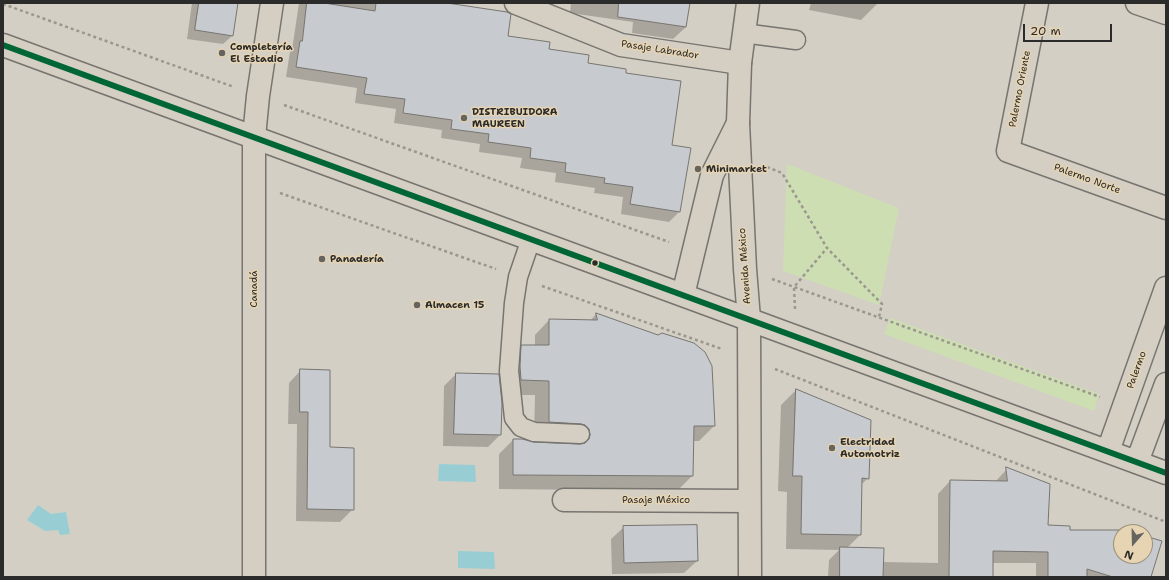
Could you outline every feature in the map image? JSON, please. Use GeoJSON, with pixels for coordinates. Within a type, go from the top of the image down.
{"type":"FeatureCollection","features":[{"type":"Feature","properties":{"kind":"street","name":"Canadá"},"geometry":{"type":"LineString","coordinates":[[254,577],[254,137],[258,96],[272,3]]}},
{"type":"Feature","properties":{"kind":"street","name":"Pasaje Labrador"},"geometry":{"type":"LineString","coordinates":[[516,3],[546,8],[621,45],[740,63]]}},
{"type":"Feature","properties":{"kind":"street","name":"Avenida México"},"geometry":{"type":"LineString","coordinates":[[748,3],[740,63],[738,156],[749,319],[750,577]]}},
{"type":"Feature","properties":{"kind":"street","name":"Palermo Oriente"},"geometry":{"type":"LineString","coordinates":[[1008,151],[1037,3]]}},
{"type":"Feature","properties":{"kind":"street"},"geometry":{"type":"LineString","coordinates":[[1137,3],[1166,13]]}},
{"type":"Feature","properties":{"kind":"street"},"geometry":{"type":"LineString","coordinates":[[3,45],[1166,473]]}},
{"type":"Feature","properties":{"kind":"street"},"geometry":{"type":"LineString","coordinates":[[683,295],[712,175],[738,123]]}},
{"type":"Feature","properties":{"kind":"street","name":"Palermo Norte"},"geometry":{"type":"LineString","coordinates":[[1008,151],[1166,208]]}},
{"type":"Feature","properties":{"kind":"street","name":"Palermo"},"geometry":{"type":"LineString","coordinates":[[1108,452],[1166,288]]}},
{"type":"Feature","properties":{"kind":"street"},"geometry":{"type":"LineString","coordinates":[[1137,462],[1166,384]]}},
{"type":"Feature","properties":{"kind":"street","name":"Pasaje México"},"geometry":{"type":"LineString","coordinates":[[564,500],[750,500]]}},
{"type":"Feature","properties":{"kind":"lane"},"geometry":{"type":"LineString","coordinates":[[743,33],[796,40]]}},
{"type":"Feature","properties":{"kind":"lane"},"geometry":{"type":"LineString","coordinates":[[531,239],[518,277],[514,303],[509,371],[514,418],[521,427],[534,432],[580,434]]}},
{"type":"Feature","properties":{"kind":"path"},"geometry":{"type":"LineString","coordinates":[[3,4],[694,251]]}},
{"type":"Feature","properties":{"kind":"path"},"geometry":{"type":"LineString","coordinates":[[738,156],[782,173],[827,248],[882,304],[879,317]]}},
{"type":"Feature","properties":{"kind":"path"},"geometry":{"type":"LineString","coordinates":[[794,287],[827,248]]}},
{"type":"Feature","properties":{"kind":"path"},"geometry":{"type":"LineString","coordinates":[[745,269],[1124,406]]}},
{"type":"Feature","properties":{"kind":"path"},"geometry":{"type":"LineString","coordinates":[[749,359],[1166,522]]}},
{"type":"Feature","properties":{"kind":"green space"},"geometry":{"type":"Polygon","coordinates":[[[787,164],[899,208],[879,305],[783,271],[787,164]]]}},
{"type":"Feature","properties":{"kind":"green space"},"geometry":{"type":"Polygon","coordinates":[[[890,318],[1099,394],[1094,411],[884,334],[890,318]]]}},
{"type":"Feature","properties":{"kind":"water"},"geometry":{"type":"Polygon","coordinates":[[[439,464],[475,465],[476,482],[438,481],[439,464]]]}},
{"type":"Feature","properties":{"kind":"water"},"geometry":{"type":"Polygon","coordinates":[[[38,505],[51,514],[66,512],[70,534],[60,535],[58,530],[45,531],[27,520],[38,505]]]}},
{"type":"Feature","properties":{"kind":"water"},"geometry":{"type":"Polygon","coordinates":[[[458,551],[494,552],[495,569],[458,568],[458,551]]]}},
{"type":"Feature","properties":{"kind":"building"},"geometry":{"type":"Polygon","coordinates":[[[199,3],[238,3],[233,36],[195,30],[199,3]]]}},
{"type":"Feature","properties":{"kind":"building"},"geometry":{"type":"Polygon","coordinates":[[[307,3],[324,3],[375,11],[376,3],[447,3],[507,12],[511,14],[508,36],[550,42],[549,49],[589,55],[588,63],[626,69],[626,73],[681,81],[672,145],[691,148],[680,212],[630,204],[633,187],[604,183],[605,178],[565,172],[566,163],[530,158],[531,148],[488,142],[489,134],[451,129],[452,120],[403,113],[405,99],[364,94],[367,78],[296,67],[300,41],[302,41],[307,3]]]}},
{"type":"Feature","properties":{"kind":"building"},"geometry":{"type":"Polygon","coordinates":[[[619,3],[690,3],[686,27],[618,17],[619,3]]]}},
{"type":"Feature","properties":{"kind":"building"},"geometry":{"type":"Polygon","coordinates":[[[596,313],[658,335],[662,333],[694,343],[705,352],[712,366],[715,426],[694,426],[693,476],[513,475],[513,439],[522,439],[534,442],[580,444],[585,443],[589,439],[590,435],[589,429],[585,425],[549,422],[549,381],[521,380],[521,345],[549,345],[549,319],[597,320],[596,313]]]}},
{"type":"Feature","properties":{"kind":"building"},"geometry":{"type":"Polygon","coordinates":[[[300,369],[330,370],[330,447],[354,448],[354,510],[307,509],[308,412],[300,412],[300,369]]]}},
{"type":"Feature","properties":{"kind":"building"},"geometry":{"type":"Polygon","coordinates":[[[456,373],[499,374],[502,403],[501,435],[454,434],[456,373]]]}},
{"type":"Feature","properties":{"kind":"building","name":"Electridad Automotriz"},"geometry":{"type":"Polygon","coordinates":[[[796,389],[871,420],[869,479],[862,478],[861,535],[801,534],[802,476],[793,476],[796,389]]]}},
{"type":"Feature","properties":{"kind":"building"},"geometry":{"type":"Polygon","coordinates":[[[1006,467],[1050,484],[1048,525],[1070,526],[1070,530],[1113,530],[1113,564],[1153,564],[1153,538],[1162,541],[1151,577],[1113,577],[1087,569],[1087,577],[1048,577],[1048,552],[993,551],[993,577],[949,577],[950,480],[1007,481],[1006,467]]]}},
{"type":"Feature","properties":{"kind":"building"},"geometry":{"type":"Polygon","coordinates":[[[697,525],[698,561],[624,563],[623,526],[697,525]]]}},
{"type":"Feature","properties":{"kind":"building"},"geometry":{"type":"Polygon","coordinates":[[[840,547],[884,548],[883,577],[840,577],[840,547]]]}},
{"type":"Feature","properties":{"kind":"transit line"},"geometry":{"type":"LineString","coordinates":[[3,45],[1166,473]]}},
{"type":"Feature","properties":{"kind":"place","name":"Completería El Estadio"},"geometry":{"type":"Point","coordinates":[222,53]}},
{"type":"Feature","properties":{"kind":"place","name":"DISTRIBUIDORA MAUREEN"},"geometry":{"type":"Point","coordinates":[464,118]}},
{"type":"Feature","properties":{"kind":"place","name":"Minimarket"},"geometry":{"type":"Point","coordinates":[698,169]}},
{"type":"Feature","properties":{"kind":"place","name":"Panadería"},"geometry":{"type":"Point","coordinates":[322,259]}},
{"type":"Feature","properties":{"kind":"place","name":"Almacen 15"},"geometry":{"type":"Point","coordinates":[417,305]}},
{"type":"Feature","properties":{"kind":"place","name":"Electridad Automotriz"},"geometry":{"type":"Point","coordinates":[832,448]}}]}
